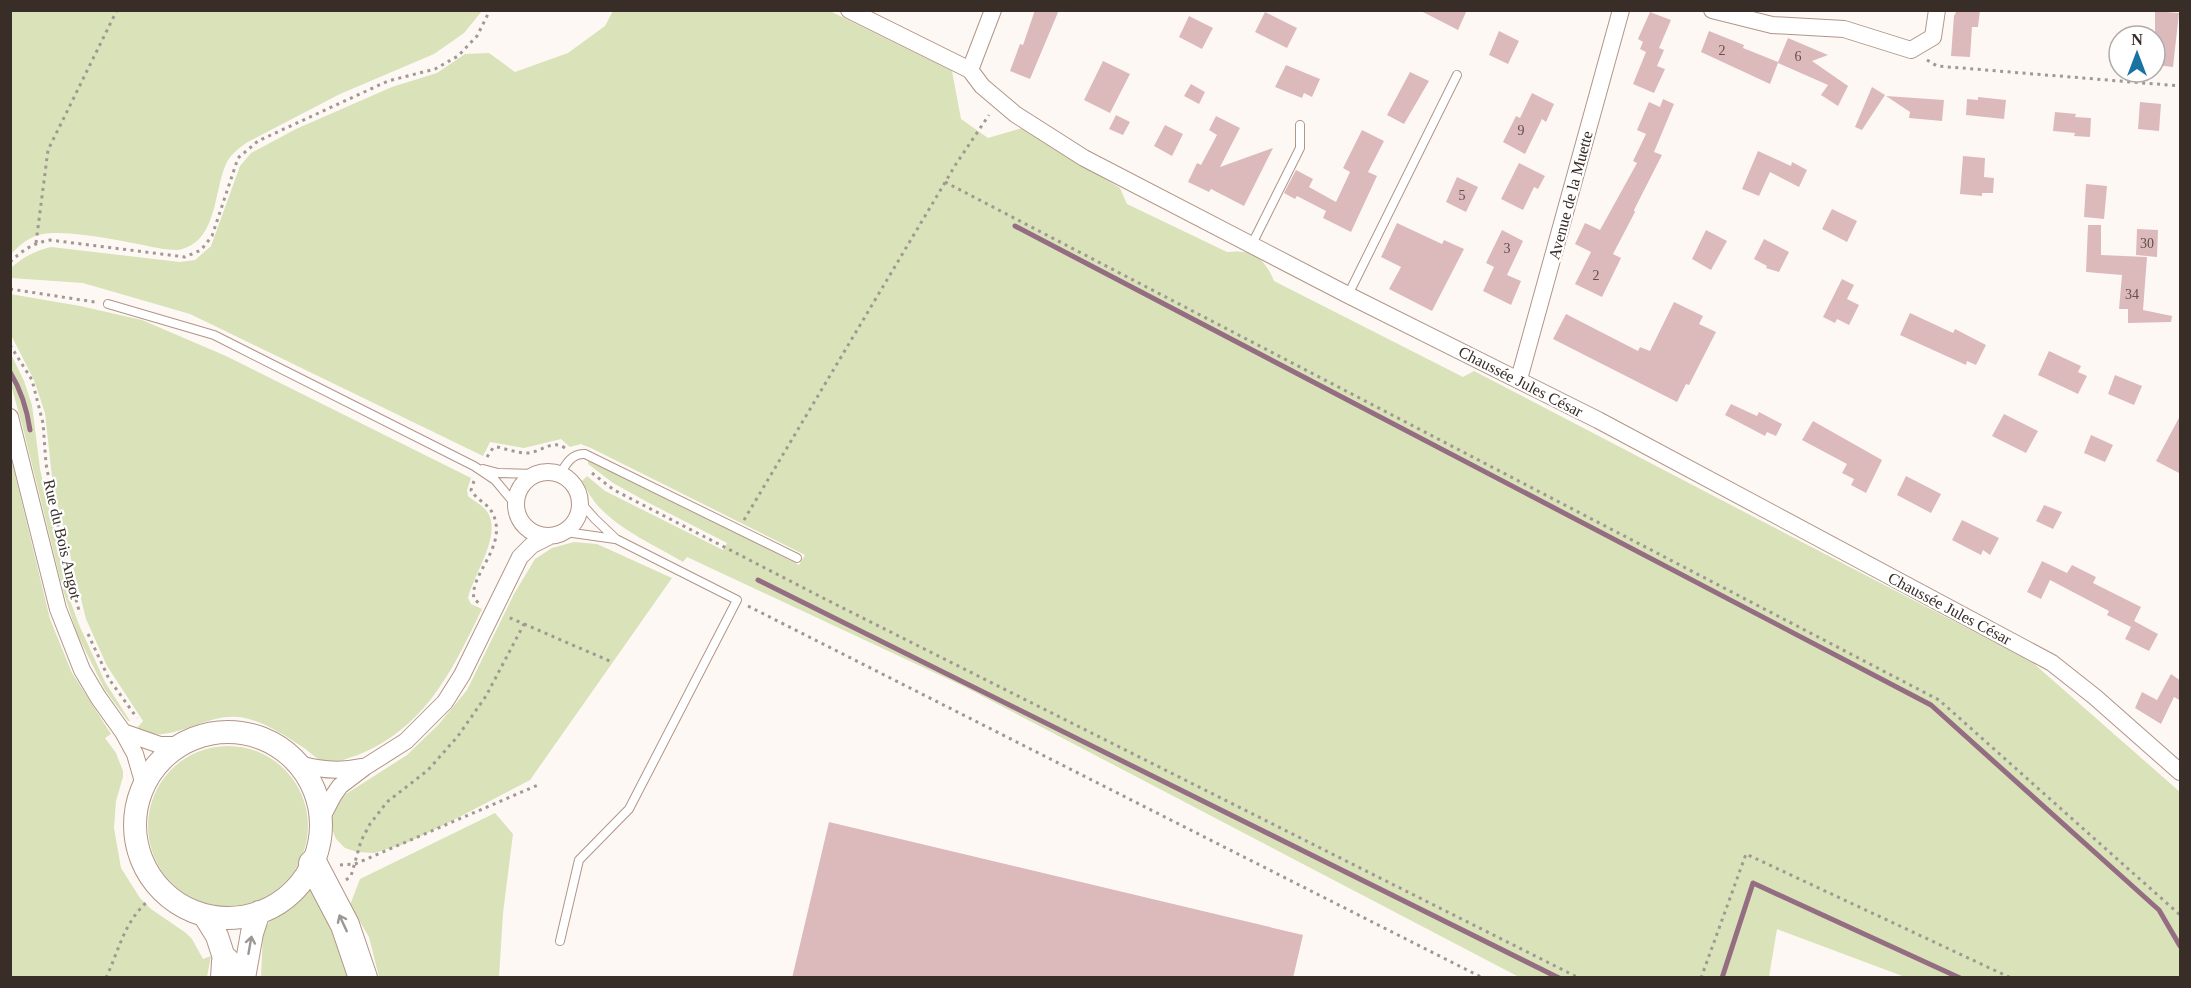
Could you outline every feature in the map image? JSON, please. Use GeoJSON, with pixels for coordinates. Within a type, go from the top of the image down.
{"type":"FeatureCollection","features":[{"type":"Feature","properties":{"kind":"highway"},"geometry":{"type":"LineString","coordinates":[[316,853],[363,978]]}},
{"type":"Feature","properties":{"kind":"main road"},"geometry":{"type":"LineString","coordinates":[[244,733],[279,746],[298,764],[315,792],[321,819],[316,853],[300,884],[281,901],[259,912],[232,918],[204,915],[192,911],[171,898],[153,880],[141,859],[136,841],[135,823],[138,798],[156,766],[181,744],[207,734],[244,733]]}},
{"type":"Feature","properties":{"kind":"main road"},"geometry":{"type":"LineString","coordinates":[[232,974],[252,933],[259,912]]}},
{"type":"Feature","properties":{"kind":"main road"},"geometry":{"type":"LineString","coordinates":[[204,915],[217,936],[232,974]]}},
{"type":"Feature","properties":{"kind":"street","name":"Chaussée Jules César"},"geometry":{"type":"LineString","coordinates":[[849,10],[970,70],[982,86],[1015,114],[1083,158],[1348,295],[1519,379],[1724,486],[2052,663],[2181,772]]}},
{"type":"Feature","properties":{"kind":"street"},"geometry":{"type":"LineString","coordinates":[[970,70],[993,10]]}},
{"type":"Feature","properties":{"kind":"street","name":"Avenue de la Muette"},"geometry":{"type":"LineString","coordinates":[[1519,379],[1621,10]]}},
{"type":"Feature","properties":{"kind":"street"},"geometry":{"type":"LineString","coordinates":[[1712,10],[1772,25],[1844,29],[1911,50],[1933,37],[1937,10]]}},
{"type":"Feature","properties":{"kind":"street","name":"Rue du Bois Angot"},"geometry":{"type":"LineString","coordinates":[[10,417],[58,609],[69,640],[98,697],[128,728],[144,785]]}},
{"type":"Feature","properties":{"kind":"street"},"geometry":{"type":"LineString","coordinates":[[321,819],[340,786],[365,766],[406,741],[445,702],[462,675],[515,567],[532,545],[566,532],[578,517],[580,502],[577,489],[571,481],[560,474],[544,472],[528,478],[519,490],[515,504],[521,523],[529,531],[548,537]]}},
{"type":"Feature","properties":{"kind":"street"},"geometry":{"type":"LineString","coordinates":[[515,567],[521,523]]}},
{"type":"Feature","properties":{"kind":"street"},"geometry":{"type":"LineString","coordinates":[[128,728],[160,744],[181,744]]}},
{"type":"Feature","properties":{"kind":"street"},"geometry":{"type":"LineString","coordinates":[[298,764],[337,771],[365,766]]}},
{"type":"Feature","properties":{"kind":"lane"},"geometry":{"type":"LineString","coordinates":[[1348,295],[1457,75]]}},
{"type":"Feature","properties":{"kind":"lane"},"geometry":{"type":"LineString","coordinates":[[1252,244],[1300,148],[1300,125]]}},
{"type":"Feature","properties":{"kind":"lane"},"geometry":{"type":"LineString","coordinates":[[108,304],[214,335],[478,468],[495,480],[515,504]]}},
{"type":"Feature","properties":{"kind":"lane"},"geometry":{"type":"LineString","coordinates":[[560,474],[575,455],[591,457],[797,558]]}},
{"type":"Feature","properties":{"kind":"lane"},"geometry":{"type":"LineString","coordinates":[[478,468],[498,473],[535,474]]}},
{"type":"Feature","properties":{"kind":"lane"},"geometry":{"type":"LineString","coordinates":[[560,941],[579,860],[630,809],[737,600],[616,539],[580,502]]}},
{"type":"Feature","properties":{"kind":"lane"},"geometry":{"type":"LineString","coordinates":[[566,532],[616,539]]}},
{"type":"Feature","properties":{"kind":"path"},"geometry":{"type":"LineString","coordinates":[[36,243],[48,150],[117,10]]}},
{"type":"Feature","properties":{"kind":"path"},"geometry":{"type":"LineString","coordinates":[[10,262],[36,243],[50,240],[185,257],[201,250],[212,236],[238,158],[258,141],[388,81],[435,69],[458,56],[477,36],[490,10]]}},
{"type":"Feature","properties":{"kind":"path"},"geometry":{"type":"LineString","coordinates":[[1911,50],[1937,66],[2181,86]]}},
{"type":"Feature","properties":{"kind":"path"},"geometry":{"type":"LineString","coordinates":[[738,529],[945,182],[999,101]]}},
{"type":"Feature","properties":{"kind":"path"},"geometry":{"type":"LineString","coordinates":[[945,182],[1939,700],[2181,915]]}},
{"type":"Feature","properties":{"kind":"path"},"geometry":{"type":"LineString","coordinates":[[10,289],[108,304]]}},
{"type":"Feature","properties":{"kind":"path","name":"Rue du Bois Angot"},"geometry":{"type":"LineString","coordinates":[[10,345],[32,380],[43,423],[46,464],[62,549]]}},
{"type":"Feature","properties":{"kind":"path"},"geometry":{"type":"LineString","coordinates":[[612,662],[477,603],[473,594],[494,544],[496,532],[492,513],[486,503],[473,495],[471,490],[478,468],[490,452],[497,447],[528,453],[559,444],[575,455],[589,471],[614,490],[805,589],[1579,978]]}},
{"type":"Feature","properties":{"kind":"path","name":"Rue du Bois Angot"},"geometry":{"type":"LineString","coordinates":[[70,581],[83,622]]}},
{"type":"Feature","properties":{"kind":"path"},"geometry":{"type":"LineString","coordinates":[[737,600],[1483,978]]}},
{"type":"Feature","properties":{"kind":"path"},"geometry":{"type":"LineString","coordinates":[[345,882],[351,876],[361,841],[370,824],[387,802],[428,770],[458,736],[486,696],[524,624]]}},
{"type":"Feature","properties":{"kind":"path"},"geometry":{"type":"LineString","coordinates":[[87,632],[109,679],[137,718],[128,728]]}},
{"type":"Feature","properties":{"kind":"path"},"geometry":{"type":"LineString","coordinates":[[316,853],[335,865],[355,864],[538,785]]}},
{"type":"Feature","properties":{"kind":"path"},"geometry":{"type":"LineString","coordinates":[[1701,978],[1746,854],[2011,978]]}},
{"type":"Feature","properties":{"kind":"path"},"geometry":{"type":"LineString","coordinates":[[106,978],[123,934],[148,901]]}},
{"type":"Feature","properties":{"kind":"green space"},"geometry":{"type":"Polygon","coordinates":[[[11,10],[482,11],[464,33],[434,54],[340,94],[246,143],[232,155],[226,164],[213,213],[202,236],[193,244],[180,250],[173,250],[59,233],[33,237],[11,254],[11,10]]]}},
{"type":"Feature","properties":{"kind":"green space"},"geometry":{"type":"Polygon","coordinates":[[[613,11],[830,11],[952,71],[961,119],[988,138],[1022,128],[1120,188],[1127,204],[1227,252],[1236,251],[1256,256],[1266,266],[1274,281],[1463,377],[1474,371],[2032,662],[2180,792],[2180,977],[1905,977],[1777,929],[1769,977],[1519,977],[963,686],[687,557],[683,562],[651,544],[629,531],[600,508],[582,481],[587,476],[605,491],[723,550],[727,543],[613,483],[588,464],[588,460],[799,565],[805,555],[591,448],[581,444],[570,447],[561,439],[524,448],[490,442],[483,456],[190,314],[83,283],[11,278],[11,268],[16,264],[40,250],[51,247],[180,262],[195,260],[211,246],[240,166],[251,153],[296,129],[392,87],[437,73],[465,54],[489,53],[515,72],[568,53],[605,26],[613,11]]]}},
{"type":"Feature","properties":{"kind":"green space"},"geometry":{"type":"Polygon","coordinates":[[[10,294],[142,320],[226,356],[471,478],[467,490],[468,496],[485,509],[492,524],[489,545],[468,598],[471,604],[482,609],[448,675],[419,713],[402,729],[382,743],[358,755],[340,761],[327,762],[315,757],[281,733],[247,718],[219,718],[182,730],[160,734],[137,728],[143,721],[107,666],[86,619],[53,486],[45,413],[34,380],[11,335],[10,294]]]}},
{"type":"Feature","properties":{"kind":"green space"},"geometry":{"type":"Polygon","coordinates":[[[11,354],[32,405],[40,469],[71,603],[105,682],[130,721],[105,690],[77,634],[63,590],[11,385],[11,354]]]}},
{"type":"Feature","properties":{"kind":"green space"},"geometry":{"type":"Polygon","coordinates":[[[11,458],[50,619],[72,673],[111,734],[105,738],[116,753],[123,771],[116,801],[114,828],[121,868],[140,898],[151,909],[186,933],[203,959],[211,956],[207,977],[11,977],[11,458]]]}},
{"type":"Feature","properties":{"kind":"green space"},"geometry":{"type":"Polygon","coordinates":[[[574,542],[597,544],[672,578],[530,780],[404,844],[374,853],[357,852],[345,848],[336,839],[332,829],[332,819],[337,805],[346,794],[407,755],[439,724],[467,690],[514,594],[535,559],[552,548],[574,542]]]}},
{"type":"Feature","properties":{"kind":"green space"},"geometry":{"type":"Polygon","coordinates":[[[228,746],[244,747],[259,752],[273,759],[285,769],[295,781],[302,795],[307,810],[307,842],[302,857],[295,871],[285,883],[273,893],[259,900],[244,905],[228,906],[212,905],[197,900],[183,893],[171,883],[161,871],[154,857],[149,842],[148,826],[149,810],[154,795],[161,781],[171,769],[183,759],[197,752],[212,747],[228,746]]]}},
{"type":"Feature","properties":{"kind":"green space"},"geometry":{"type":"Polygon","coordinates":[[[495,813],[513,834],[503,913],[499,977],[379,977],[369,937],[350,905],[360,879],[495,813]]]}},
{"type":"Feature","properties":{"kind":"green space"},"geometry":{"type":"Polygon","coordinates":[[[311,886],[354,977],[261,978],[263,930],[272,919],[297,901],[311,886]]]}},
{"type":"Feature","properties":{"kind":"building"},"geometry":{"type":"Polygon","coordinates":[[[1035,10],[1059,10],[1030,79],[1010,71],[1020,44],[1023,45],[1035,10]]]}},
{"type":"Feature","properties":{"kind":"building"},"geometry":{"type":"Polygon","coordinates":[[[1419,10],[1467,10],[1458,30],[1419,10]]]}},
{"type":"Feature","properties":{"kind":"building"},"geometry":{"type":"Polygon","coordinates":[[[1957,10],[1980,10],[1978,27],[1972,27],[1970,57],[1951,56],[1954,16],[1957,10]]]}},
{"type":"Feature","properties":{"kind":"building"},"geometry":{"type":"Polygon","coordinates":[[[2155,11],[2179,13],[2173,67],[2167,66],[2167,24],[2155,24],[2155,11]]]}},
{"type":"Feature","properties":{"kind":"building"},"geometry":{"type":"Polygon","coordinates":[[[1265,12],[1297,28],[1287,48],[1255,32],[1265,12]]]}},
{"type":"Feature","properties":{"kind":"building"},"geometry":{"type":"Polygon","coordinates":[[[1650,12],[1671,20],[1659,48],[1664,50],[1657,66],[1665,69],[1654,93],[1633,84],[1646,52],[1640,49],[1643,42],[1638,39],[1650,12]]]}},
{"type":"Feature","properties":{"kind":"building"},"geometry":{"type":"Polygon","coordinates":[[[1189,16],[1213,28],[1202,49],[1179,37],[1189,16]]]}},
{"type":"Feature","properties":{"kind":"building"},"geometry":{"type":"Polygon","coordinates":[[[1499,31],[1519,41],[1508,64],[1489,55],[1499,31]]]}},
{"type":"Feature","properties":{"kind":"building"},"geometry":{"type":"Polygon","coordinates":[[[1709,31],[1778,62],[1788,38],[1828,55],[1812,61],[1848,86],[1838,106],[1821,95],[1828,85],[1778,63],[1770,84],[1701,52],[1709,31]]]}},
{"type":"Feature","properties":{"kind":"building"},"geometry":{"type":"Polygon","coordinates":[[[1103,61],[1130,74],[1110,113],[1084,100],[1103,61]]]}},
{"type":"Feature","properties":{"kind":"building"},"geometry":{"type":"Polygon","coordinates":[[[1286,65],[1320,79],[1312,97],[1304,93],[1302,98],[1275,87],[1286,65]]]}},
{"type":"Feature","properties":{"kind":"building"},"geometry":{"type":"Polygon","coordinates":[[[1410,72],[1429,81],[1404,124],[1387,115],[1410,72]]]}},
{"type":"Feature","properties":{"kind":"building"},"geometry":{"type":"Polygon","coordinates":[[[1191,84],[1205,92],[1199,104],[1184,96],[1191,84]]]}},
{"type":"Feature","properties":{"kind":"building"},"geometry":{"type":"Polygon","coordinates":[[[1872,87],[1885,95],[1862,130],[1855,127],[1872,87]]]}},
{"type":"Feature","properties":{"kind":"building"},"geometry":{"type":"Polygon","coordinates":[[[1532,93],[1554,104],[1546,122],[1542,119],[1525,154],[1503,142],[1516,116],[1520,118],[1532,93]]]}},
{"type":"Feature","properties":{"kind":"building"},"geometry":{"type":"Polygon","coordinates":[[[1886,96],[1944,100],[1942,121],[1909,118],[1910,112],[1886,96]]]}},
{"type":"Feature","properties":{"kind":"building"},"geometry":{"type":"Polygon","coordinates":[[[1978,97],[2006,100],[2004,119],[1966,115],[1967,99],[1978,100],[1978,97]]]}},
{"type":"Feature","properties":{"kind":"building"},"geometry":{"type":"Polygon","coordinates":[[[1663,99],[1674,104],[1654,152],[1662,155],[1613,254],[1621,258],[1602,297],[1575,284],[1591,252],[1575,244],[1585,223],[1600,230],[1637,163],[1633,161],[1646,134],[1637,130],[1649,102],[1660,107],[1663,99]]]}},
{"type":"Feature","properties":{"kind":"building"},"geometry":{"type":"Polygon","coordinates":[[[2140,102],[2161,104],[2159,131],[2138,129],[2140,102]]]}},
{"type":"Feature","properties":{"kind":"building"},"geometry":{"type":"Polygon","coordinates":[[[2055,112],[2091,118],[2090,137],[2053,131],[2055,112]]]}},
{"type":"Feature","properties":{"kind":"building"},"geometry":{"type":"Polygon","coordinates":[[[1116,115],[1130,122],[1123,135],[1109,129],[1116,115]]]}},
{"type":"Feature","properties":{"kind":"building"},"geometry":{"type":"Polygon","coordinates":[[[1216,116],[1240,128],[1220,167],[1273,148],[1244,206],[1211,189],[1209,192],[1188,182],[1197,163],[1201,165],[1217,135],[1209,130],[1216,116]]]}},
{"type":"Feature","properties":{"kind":"building"},"geometry":{"type":"Polygon","coordinates":[[[1165,125],[1183,134],[1172,156],[1154,146],[1165,125]]]}},
{"type":"Feature","properties":{"kind":"building"},"geometry":{"type":"Polygon","coordinates":[[[1362,130],[1384,141],[1368,172],[1377,176],[1351,232],[1323,218],[1326,211],[1297,196],[1295,199],[1284,193],[1296,170],[1313,179],[1309,187],[1336,202],[1350,172],[1343,168],[1362,130]]]}},
{"type":"Feature","properties":{"kind":"building"},"geometry":{"type":"Polygon","coordinates":[[[1758,151],[1791,166],[1792,162],[1807,170],[1799,187],[1770,172],[1759,196],[1742,189],[1758,151]]]}},
{"type":"Feature","properties":{"kind":"building"},"geometry":{"type":"Polygon","coordinates":[[[1963,156],[1985,158],[1984,177],[1994,178],[1993,193],[1982,193],[1982,196],[1960,194],[1963,156]]]}},
{"type":"Feature","properties":{"kind":"building"},"geometry":{"type":"Polygon","coordinates":[[[1519,163],[1545,176],[1538,189],[1534,187],[1523,210],[1501,199],[1519,163]]]}},
{"type":"Feature","properties":{"kind":"building"},"geometry":{"type":"Polygon","coordinates":[[[1457,177],[1478,187],[1466,212],[1446,202],[1457,177]]]}},
{"type":"Feature","properties":{"kind":"building"},"geometry":{"type":"Polygon","coordinates":[[[2086,184],[2107,186],[2104,219],[2084,217],[2086,184]]]}},
{"type":"Feature","properties":{"kind":"building"},"geometry":{"type":"Polygon","coordinates":[[[1832,209],[1857,221],[1847,242],[1822,229],[1832,209]]]}},
{"type":"Feature","properties":{"kind":"building"},"geometry":{"type":"Polygon","coordinates":[[[1397,223],[1442,244],[1444,240],[1464,249],[1432,311],[1389,289],[1401,267],[1381,257],[1397,223]]]}},
{"type":"Feature","properties":{"kind":"building"},"geometry":{"type":"Polygon","coordinates":[[[2088,225],[2101,225],[2101,255],[2147,257],[2143,310],[2172,316],[2171,322],[2128,323],[2128,309],[2119,309],[2122,275],[2086,272],[2088,225]]]}},
{"type":"Feature","properties":{"kind":"building"},"geometry":{"type":"Polygon","coordinates":[[[2137,229],[2158,230],[2157,257],[2136,255],[2137,229]]]}},
{"type":"Feature","properties":{"kind":"building"},"geometry":{"type":"Polygon","coordinates":[[[1502,230],[1523,241],[1507,275],[1521,281],[1511,305],[1483,291],[1494,267],[1486,263],[1502,230]]]}},
{"type":"Feature","properties":{"kind":"building"},"geometry":{"type":"Polygon","coordinates":[[[1706,230],[1727,241],[1711,270],[1692,259],[1706,230]]]}},
{"type":"Feature","properties":{"kind":"building"},"geometry":{"type":"Polygon","coordinates":[[[1764,239],[1789,252],[1779,272],[1766,268],[1767,266],[1754,259],[1764,239]]]}},
{"type":"Feature","properties":{"kind":"building"},"geometry":{"type":"Polygon","coordinates":[[[1842,279],[1854,285],[1847,299],[1859,305],[1849,325],[1837,319],[1835,323],[1823,317],[1842,279]]]}},
{"type":"Feature","properties":{"kind":"building"},"geometry":{"type":"Polygon","coordinates":[[[1674,302],[1703,316],[1699,324],[1716,332],[1689,385],[1686,384],[1677,402],[1553,339],[1566,314],[1638,351],[1640,347],[1650,351],[1674,302]]]}},
{"type":"Feature","properties":{"kind":"building"},"geometry":{"type":"Polygon","coordinates":[[[1910,313],[1953,333],[1955,329],[1986,345],[1976,365],[1967,361],[1966,365],[1900,335],[1910,313]]]}},
{"type":"Feature","properties":{"kind":"building"},"geometry":{"type":"Polygon","coordinates":[[[2049,351],[2081,366],[2078,372],[2087,376],[2078,394],[2038,375],[2049,351]]]}},
{"type":"Feature","properties":{"kind":"building"},"geometry":{"type":"Polygon","coordinates":[[[2115,375],[2142,386],[2134,405],[2108,394],[2115,375]]]}},
{"type":"Feature","properties":{"kind":"building"},"geometry":{"type":"Polygon","coordinates":[[[1731,404],[1757,416],[1759,412],[1782,424],[1776,436],[1767,432],[1765,436],[1725,415],[1731,404]]]}},
{"type":"Feature","properties":{"kind":"building"},"geometry":{"type":"Polygon","coordinates":[[[2004,414],[2038,431],[2026,453],[1992,436],[2004,414]]]}},
{"type":"Feature","properties":{"kind":"building"},"geometry":{"type":"Polygon","coordinates":[[[2181,414],[2181,474],[2156,461],[2181,414]]]}},
{"type":"Feature","properties":{"kind":"building"},"geometry":{"type":"Polygon","coordinates":[[[1813,421],[1882,460],[1866,493],[1851,485],[1854,479],[1842,473],[1847,464],[1802,440],[1813,421]]]}},
{"type":"Feature","properties":{"kind":"building"},"geometry":{"type":"Polygon","coordinates":[[[2091,435],[2113,445],[2105,462],[2084,453],[2091,435]]]}},
{"type":"Feature","properties":{"kind":"building"},"geometry":{"type":"Polygon","coordinates":[[[1906,476],[1941,494],[1931,513],[1897,495],[1906,476]]]}},
{"type":"Feature","properties":{"kind":"building"},"geometry":{"type":"Polygon","coordinates":[[[2044,505],[2062,512],[2053,529],[2036,521],[2044,505]]]}},
{"type":"Feature","properties":{"kind":"building"},"geometry":{"type":"Polygon","coordinates":[[[1962,520],[1999,538],[1990,555],[1983,550],[1981,555],[1952,540],[1962,520]]]}},
{"type":"Feature","properties":{"kind":"building"},"geometry":{"type":"Polygon","coordinates":[[[2042,561],[2067,573],[2072,565],[2096,577],[2093,583],[2141,607],[2134,621],[2158,634],[2149,651],[2125,639],[2131,627],[2107,615],[2109,611],[2050,580],[2041,599],[2027,592],[2042,561]]]}},
{"type":"Feature","properties":{"kind":"building"},"geometry":{"type":"Polygon","coordinates":[[[2171,674],[2181,681],[2181,701],[2174,697],[2161,724],[2135,708],[2142,692],[2157,700],[2171,674]]]}},
{"type":"Feature","properties":{"kind":"building"},"geometry":{"type":"Polygon","coordinates":[[[829,822],[1303,935],[1293,978],[792,978],[829,822]]]}},
{"type":"Feature","properties":{"kind":"waterway"},"geometry":{"type":"LineString","coordinates":[[1015,226],[1931,705],[2159,910],[2180,946]]}},
{"type":"Feature","properties":{"kind":"waterway"},"geometry":{"type":"LineString","coordinates":[[10,372],[23,400],[30,430]]}},
{"type":"Feature","properties":{"kind":"waterway"},"geometry":{"type":"LineString","coordinates":[[758,580],[1559,978]]}},
{"type":"Feature","properties":{"kind":"waterway"},"geometry":{"type":"LineString","coordinates":[[1722,978],[1753,883],[1960,978]]}}]}
